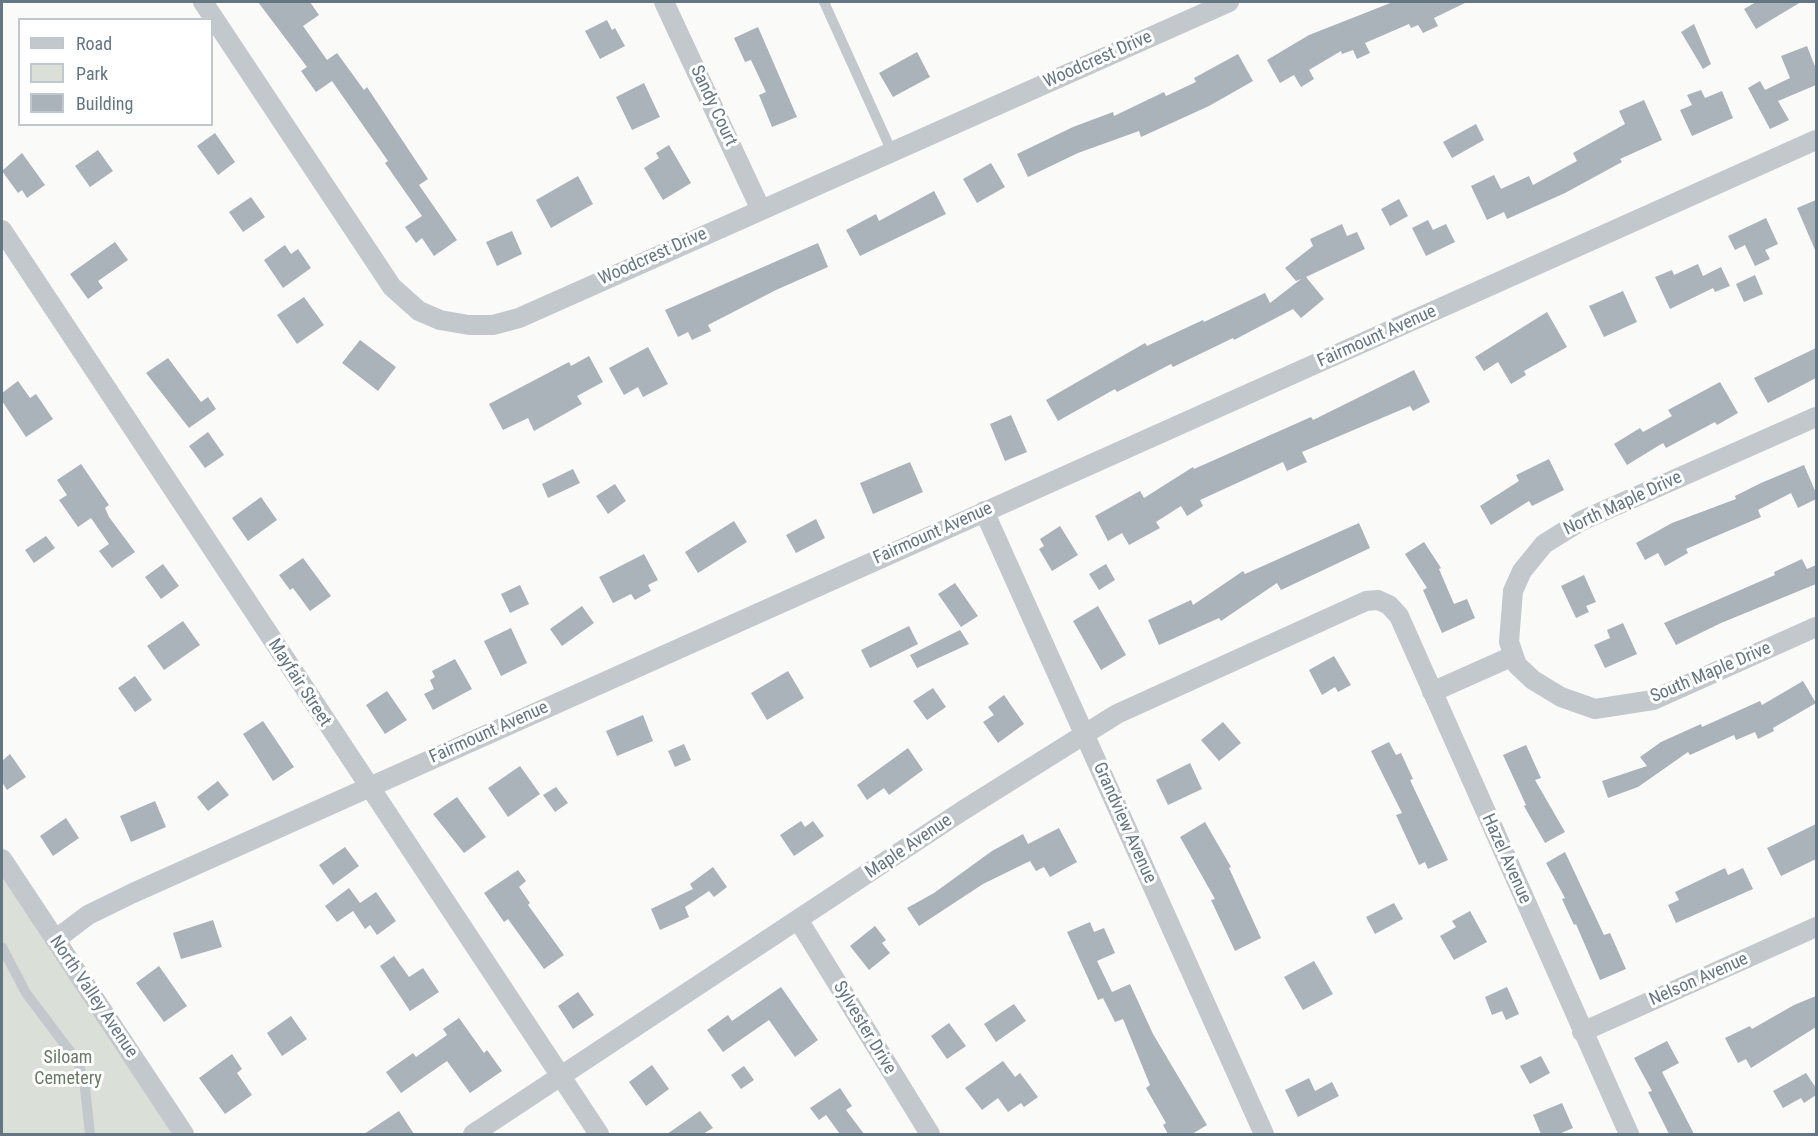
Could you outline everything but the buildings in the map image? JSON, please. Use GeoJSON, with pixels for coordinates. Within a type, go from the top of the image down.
{"type":"FeatureCollection","features":[{"type":"Feature","properties":{"kind":"street","name":"Woodcrest Drive"},"geometry":{"type":"LineString","coordinates":[[203,2],[392,287],[419,311],[440,320],[469,325],[493,325],[519,318],[1229,2]]}},
{"type":"Feature","properties":{"kind":"street","name":"Sandy Court"},"geometry":{"type":"LineString","coordinates":[[664,2],[761,210]]}},
{"type":"Feature","properties":{"kind":"street","name":"Fairmount Avenue"},"geometry":{"type":"LineString","coordinates":[[55,940],[74,924],[106,906],[1816,140]]}},
{"type":"Feature","properties":{"kind":"street","name":"Mayfair Street"},"geometry":{"type":"LineString","coordinates":[[2,230],[368,788],[599,1134]]}},
{"type":"Feature","properties":{"kind":"street","name":"North Maple Drive"},"geometry":{"type":"LineString","coordinates":[[1513,657],[1509,642],[1514,591],[1522,572],[1544,544],[1581,521],[1816,417]]}},
{"type":"Feature","properties":{"kind":"street","name":"Grandview Avenue"},"geometry":{"type":"LineString","coordinates":[[984,511],[1264,1134]]}},
{"type":"Feature","properties":{"kind":"street","name":"Hazel Avenue"},"geometry":{"type":"LineString","coordinates":[[1368,601],[1378,600],[1394,610],[1629,1134]]}},
{"type":"Feature","properties":{"kind":"street","name":"Maple Avenue"},"geometry":{"type":"LineString","coordinates":[[473,1134],[799,921],[962,811],[1117,714],[1368,601]]}},
{"type":"Feature","properties":{"kind":"street","name":"South Maple Drive"},"geometry":{"type":"LineString","coordinates":[[1513,657],[1533,680],[1561,697],[1595,709],[1615,708],[1653,700],[1816,627]]}},
{"type":"Feature","properties":{"kind":"street"},"geometry":{"type":"LineString","coordinates":[[1432,692],[1513,657]]}},
{"type":"Feature","properties":{"kind":"street","name":"North Valley Avenue"},"geometry":{"type":"LineString","coordinates":[[2,858],[184,1134]]}},
{"type":"Feature","properties":{"kind":"street","name":"Sylvester Drive"},"geometry":{"type":"LineString","coordinates":[[799,921],[930,1134]]}},
{"type":"Feature","properties":{"kind":"street","name":"Nelson Avenue"},"geometry":{"type":"LineString","coordinates":[[1582,1032],[1816,927]]}},
{"type":"Feature","properties":{"kind":"lane"},"geometry":{"type":"LineString","coordinates":[[824,2],[892,152]]}},
{"type":"Feature","properties":{"kind":"lane"},"geometry":{"type":"LineString","coordinates":[[2,946],[26,993],[78,1062],[85,1088],[90,1134]]}},
{"type":"Feature","properties":{"kind":"green space","name":"Siloam Cemetery"},"geometry":{"type":"Polygon","coordinates":[[[2,851],[190,1134],[2,1134],[2,851]]]}}]}
